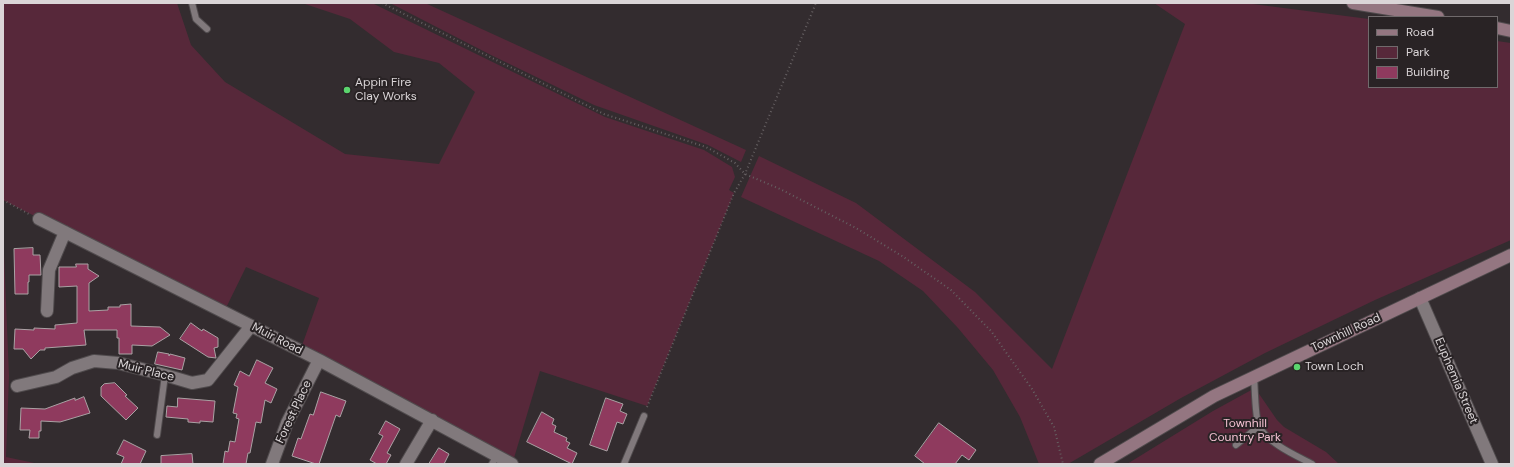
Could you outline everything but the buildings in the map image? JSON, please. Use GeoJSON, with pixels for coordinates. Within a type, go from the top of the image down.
{"type":"FeatureCollection","features":[{"type":"Feature","properties":{"kind":"street"},"geometry":{"type":"LineString","coordinates":[[1353,3],[1432,16]]}},
{"type":"Feature","properties":{"kind":"street"},"geometry":{"type":"LineString","coordinates":[[1498,28],[1511,31]]}},
{"type":"Feature","properties":{"kind":"street","name":"Muir Road"},"geometry":{"type":"LineString","coordinates":[[39,219],[319,360],[432,420],[494,459],[512,464]]}},
{"type":"Feature","properties":{"kind":"street"},"geometry":{"type":"LineString","coordinates":[[47,311],[49,270],[65,232]]}},
{"type":"Feature","properties":{"kind":"street","name":"Townhill Road"},"geometry":{"type":"LineString","coordinates":[[1100,464],[1214,396],[1511,255]]}},
{"type":"Feature","properties":{"kind":"street","name":"Euphemia Street"},"geometry":{"type":"LineString","coordinates":[[1420,298],[1492,464]]}},
{"type":"Feature","properties":{"kind":"street","name":"Muir Place"},"geometry":{"type":"LineString","coordinates":[[17,386],[56,377],[72,368],[94,361],[118,364],[192,383],[208,380],[251,326]]}},
{"type":"Feature","properties":{"kind":"street","name":"Forest Place"},"geometry":{"type":"LineString","coordinates":[[272,464],[287,423],[319,360]]}},
{"type":"Feature","properties":{"kind":"street"},"geometry":{"type":"LineString","coordinates":[[406,464],[432,420]]}},
{"type":"Feature","properties":{"kind":"lane"},"geometry":{"type":"LineString","coordinates":[[192,3],[196,19],[207,28]]}},
{"type":"Feature","properties":{"kind":"lane"},"geometry":{"type":"LineString","coordinates":[[157,435],[165,375]]}},
{"type":"Feature","properties":{"kind":"lane"},"geometry":{"type":"LineString","coordinates":[[1254,377],[1259,426],[1268,436],[1286,451],[1312,464]]}},
{"type":"Feature","properties":{"kind":"lane"},"geometry":{"type":"LineString","coordinates":[[624,464],[644,416]]}},
{"type":"Feature","properties":{"kind":"lane"},"geometry":{"type":"LineString","coordinates":[[1236,445],[1259,426]]}},
{"type":"Feature","properties":{"kind":"path"},"geometry":{"type":"LineString","coordinates":[[382,3],[604,114],[706,147],[735,163],[745,174],[780,189],[856,228],[902,256],[951,290],[992,331],[1032,389],[1054,427],[1063,464]]}},
{"type":"Feature","properties":{"kind":"path"},"geometry":{"type":"LineString","coordinates":[[644,416],[734,193],[745,174],[816,3]]}},
{"type":"Feature","properties":{"kind":"path"},"geometry":{"type":"LineString","coordinates":[[3,200],[39,219]]}},
{"type":"Feature","properties":{"kind":"green space"},"geometry":{"type":"Polygon","coordinates":[[[3,3],[177,3],[191,45],[225,82],[345,154],[439,164],[475,92],[439,63],[394,52],[350,19],[302,3],[372,3],[605,117],[704,150],[732,167],[735,177],[729,190],[734,193],[647,406],[540,371],[514,458],[439,418],[300,351],[319,298],[246,267],[224,312],[3,200],[3,3]]]}},
{"type":"Feature","properties":{"kind":"green space"},"geometry":{"type":"Polygon","coordinates":[[[390,3],[425,3],[746,150],[741,162],[708,145],[594,105],[491,55],[390,3]]]}},
{"type":"Feature","properties":{"kind":"green space"},"geometry":{"type":"Polygon","coordinates":[[[1154,3],[1245,3],[1368,19],[1368,88],[1498,88],[1498,41],[1511,43],[1511,240],[1375,300],[1265,353],[1181,398],[1068,464],[1039,464],[1020,417],[993,370],[958,328],[923,291],[879,261],[741,197],[759,156],[856,203],[975,292],[1052,369],[1185,24],[1154,3]]]}},
{"type":"Feature","properties":{"kind":"green space"},"geometry":{"type":"Polygon","coordinates":[[[3,229],[9,376],[6,457],[39,464],[3,464],[3,229]]]}},
{"type":"Feature","properties":{"kind":"green space","name":"Townhill Country Park"},"geometry":{"type":"Polygon","coordinates":[[[1255,388],[1277,420],[1284,427],[1326,452],[1339,464],[1127,464],[1213,411],[1255,388]]]}},
{"type":"Feature","properties":{"kind":"place","name":"Appin Fire Clay Works"},"geometry":{"type":"Point","coordinates":[347,90]}},
{"type":"Feature","properties":{"kind":"place","name":"Town Loch"},"geometry":{"type":"Point","coordinates":[1297,367]}}]}
